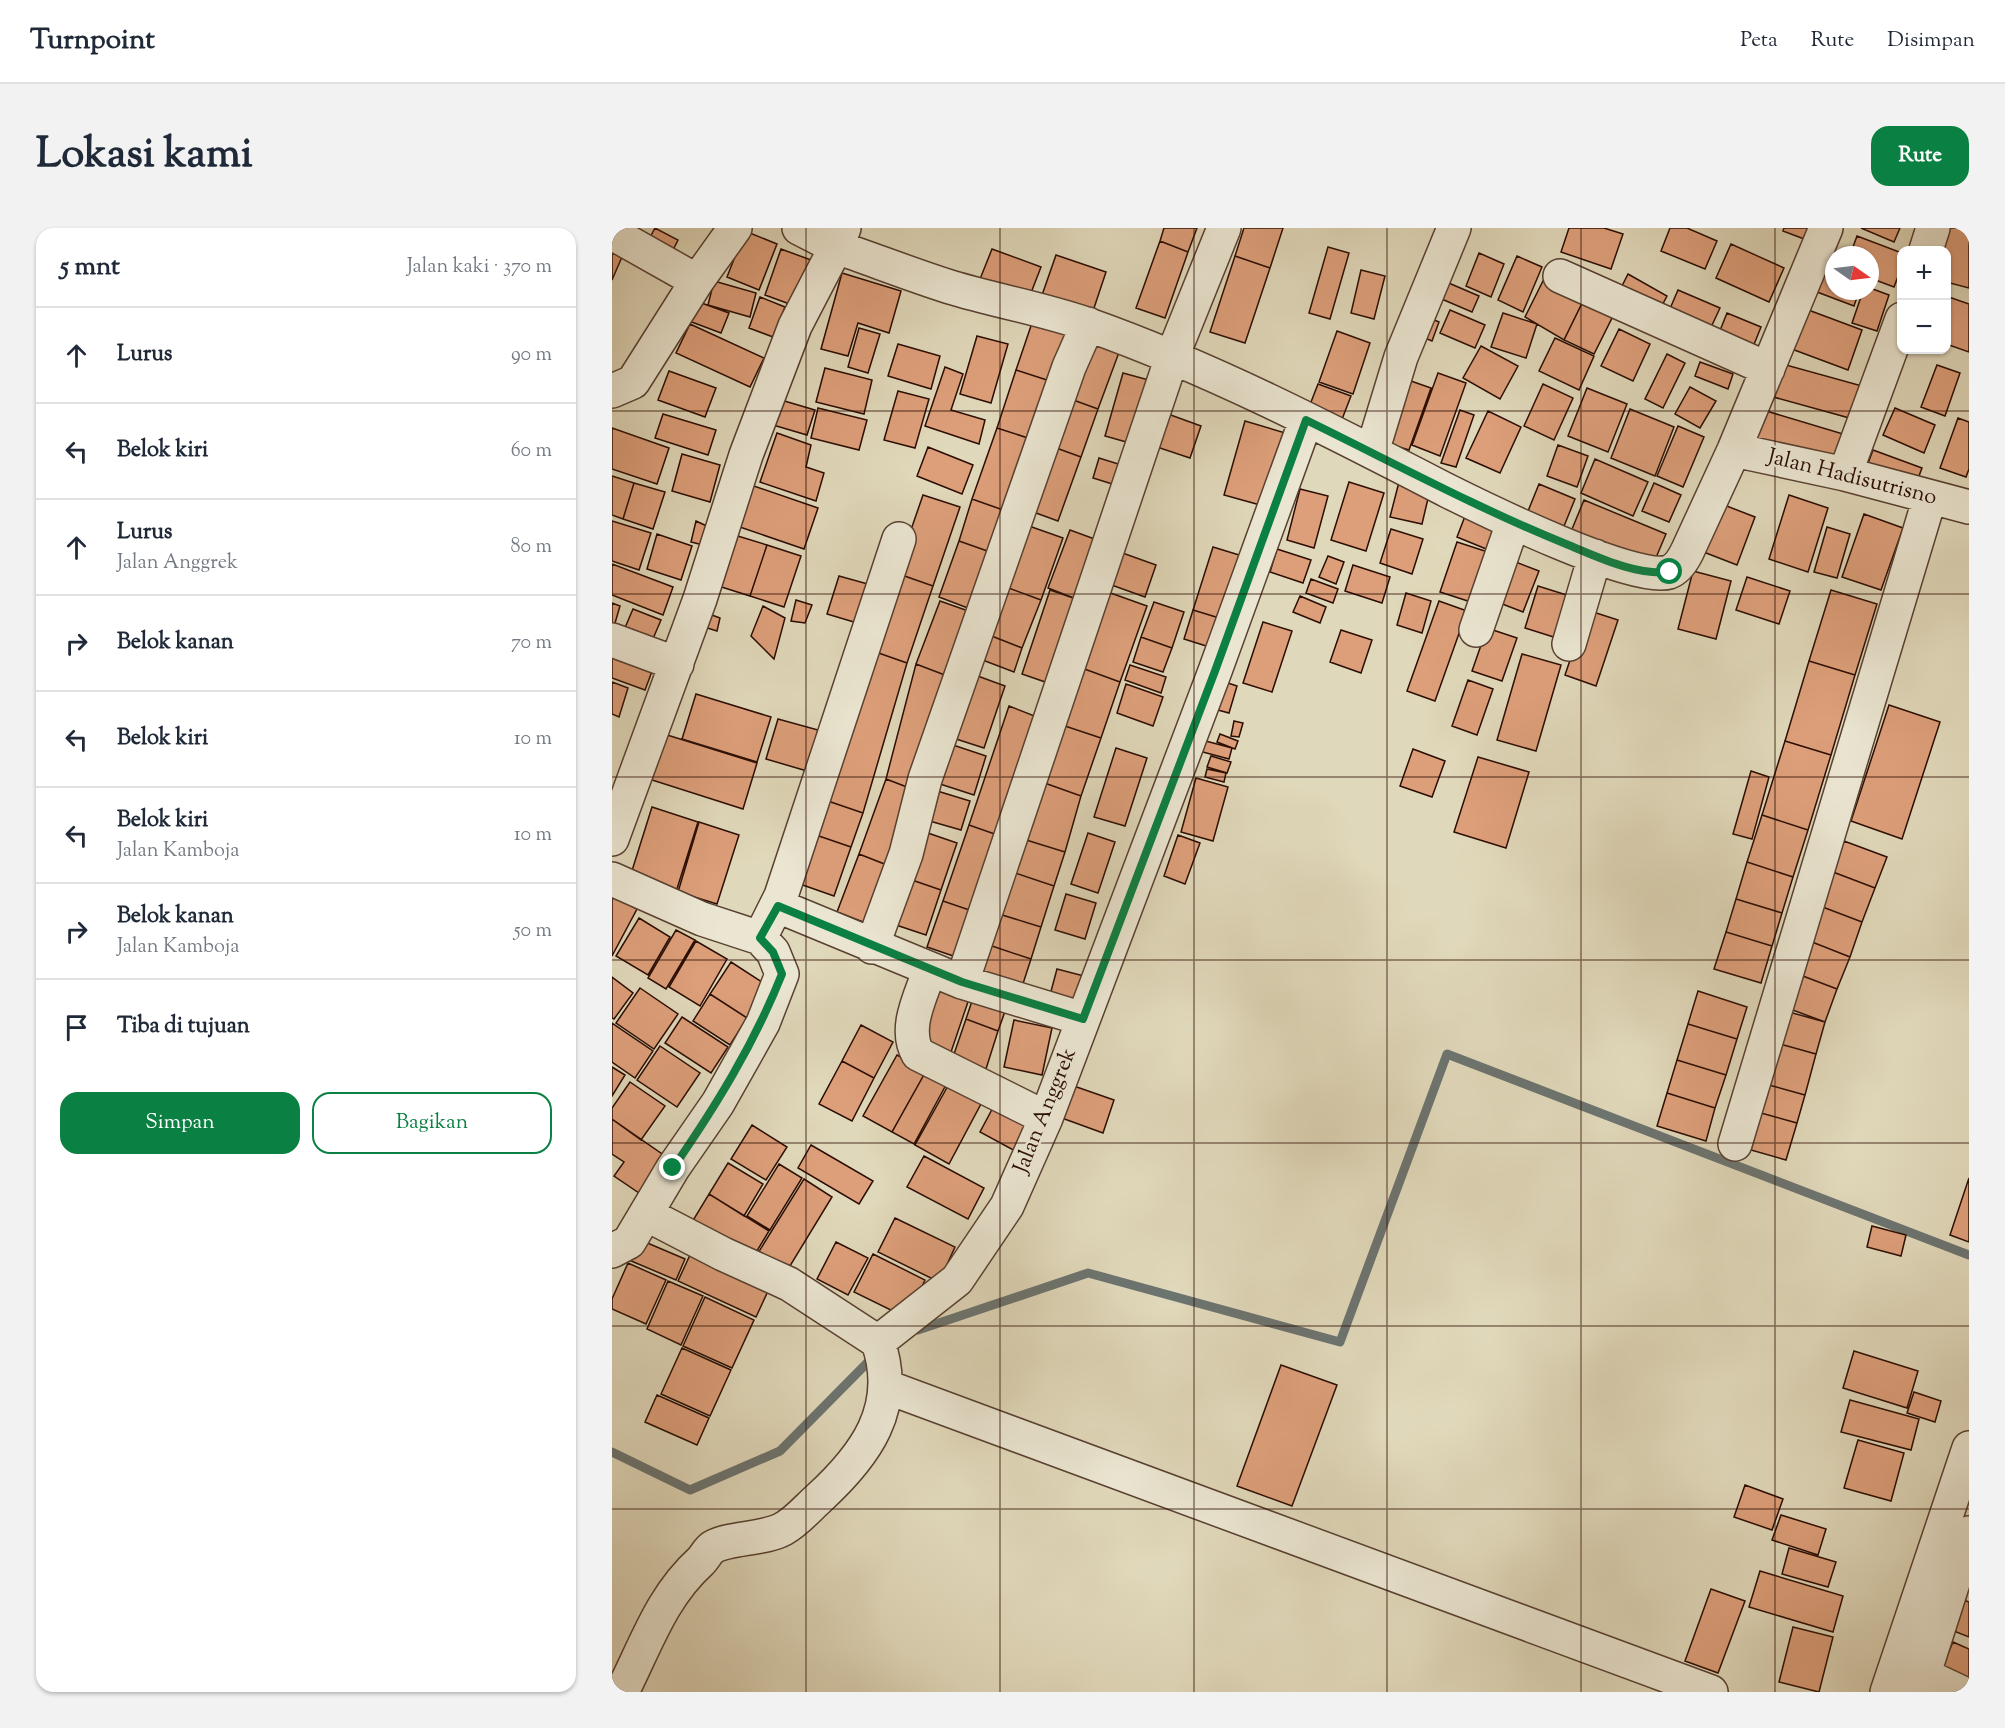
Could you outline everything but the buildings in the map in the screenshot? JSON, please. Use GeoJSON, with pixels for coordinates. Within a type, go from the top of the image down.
{"type":"FeatureCollection","features":[{"type":"Feature","properties":{"kind":"street"},"geometry":{"type":"LineString","coordinates":[[612,391],[633,382],[697,281],[735,228]]}},
{"type":"Feature","properties":{"kind":"street"},"geometry":{"type":"LineString","coordinates":[[799,228],[840,238],[950,287],[1088,324],[1172,357],[1372,452],[1513,523],[1596,556],[1653,574],[1670,572],[1681,563],[1688,552],[1734,450],[1826,228]]}},
{"type":"Feature","properties":{"kind":"street"},"geometry":{"type":"LineString","coordinates":[[962,982],[1172,357],[1224,228]]}},
{"type":"Feature","properties":{"kind":"street"},"geometry":{"type":"LineString","coordinates":[[1372,452],[1401,357],[1454,228]]}},
{"type":"Feature","properties":{"kind":"street"},"geometry":{"type":"LineString","coordinates":[[1927,246],[1933,228]]}},
{"type":"Feature","properties":{"kind":"street"},"geometry":{"type":"LineString","coordinates":[[612,233],[697,281]]}},
{"type":"Feature","properties":{"kind":"street"},"geometry":{"type":"LineString","coordinates":[[612,838],[677,664],[746,455],[778,369],[795,326],[840,238]]}},
{"type":"Feature","properties":{"kind":"street"},"geometry":{"type":"LineString","coordinates":[[1560,276],[1768,369]]}},
{"type":"Feature","properties":{"kind":"street"},"geometry":{"type":"LineString","coordinates":[[872,946],[906,854],[925,779],[1069,367],[1088,324]]}},
{"type":"Feature","properties":{"kind":"street"},"geometry":{"type":"LineString","coordinates":[[1845,474],[1897,333]]}},
{"type":"Feature","properties":{"kind":"street","name":"Jalan Anggrek"},"geometry":{"type":"LineString","coordinates":[[878,1342],[957,1280],[1007,1206],[1046,1118],[1215,671],[1306,420]]}},
{"type":"Feature","properties":{"kind":"street","name":"Jalan Hadisutrisno"},"geometry":{"type":"LineString","coordinates":[[1734,450],[1845,474],[1969,507]]}},
{"type":"Feature","properties":{"kind":"street"},"geometry":{"type":"LineString","coordinates":[[1736,1144],[1930,497]]}},
{"type":"Feature","properties":{"kind":"street"},"geometry":{"type":"LineString","coordinates":[[1476,630],[1513,523]]}},
{"type":"Feature","properties":{"kind":"street"},"geometry":{"type":"LineString","coordinates":[[760,938],[778,906],[899,539]]}},
{"type":"Feature","properties":{"kind":"street"},"geometry":{"type":"LineString","coordinates":[[1569,644],[1596,556]]}},
{"type":"Feature","properties":{"kind":"street"},"geometry":{"type":"LineString","coordinates":[[612,640],[677,664]]}},
{"type":"Feature","properties":{"kind":"street"},"geometry":{"type":"LineString","coordinates":[[612,879],[702,920],[760,938],[773,952],[782,974],[763,1023],[718,1102],[673,1168],[629,1242],[612,1251]]}},
{"type":"Feature","properties":{"kind":"street"},"geometry":{"type":"LineString","coordinates":[[778,906],[962,982],[1083,1019]]}},
{"type":"Feature","properties":{"kind":"street"},"geometry":{"type":"LineString","coordinates":[[930,969],[913,1019],[911,1042],[918,1054],[1046,1118]]}},
{"type":"Feature","properties":{"kind":"street"},"geometry":{"type":"LineString","coordinates":[[622,1692],[662,1609],[682,1577],[713,1547],[783,1529],[815,1502],[847,1472],[877,1423],[884,1406],[887,1387],[886,1371],[878,1342],[789,1284],[723,1254],[646,1214]]}},
{"type":"Feature","properties":{"kind":"street"},"geometry":{"type":"LineString","coordinates":[[887,1387],[1711,1692]]}},
{"type":"Feature","properties":{"kind":"street"},"geometry":{"type":"LineString","coordinates":[[1887,1692],[1967,1462]]}},
{"type":"Feature","properties":{"kind":"street"},"geometry":{"type":"LineString","coordinates":[[1960,1692],[1921,1683],[1960,1591],[1969,1533]]}},
{"type":"Feature","properties":{"kind":"waterway"},"geometry":{"type":"LineString","coordinates":[[918,1330],[1088,1273],[1340,1342],[1447,1054],[1969,1255]]}},
{"type":"Feature","properties":{"kind":"waterway"},"geometry":{"type":"LineString","coordinates":[[612,1452],[690,1490],[780,1451],[872,1358]]}},
{"type":"Feature","properties":{"kind":"route"},"geometry":{"type":"LineString","coordinates":[[673,1168],[718,1102],[763,1023],[782,974],[773,952],[760,938],[778,906],[962,982],[1083,1019],[1215,671],[1306,420],[1502,519],[1596,556],[1653,574],[1670,572]]}}]}
